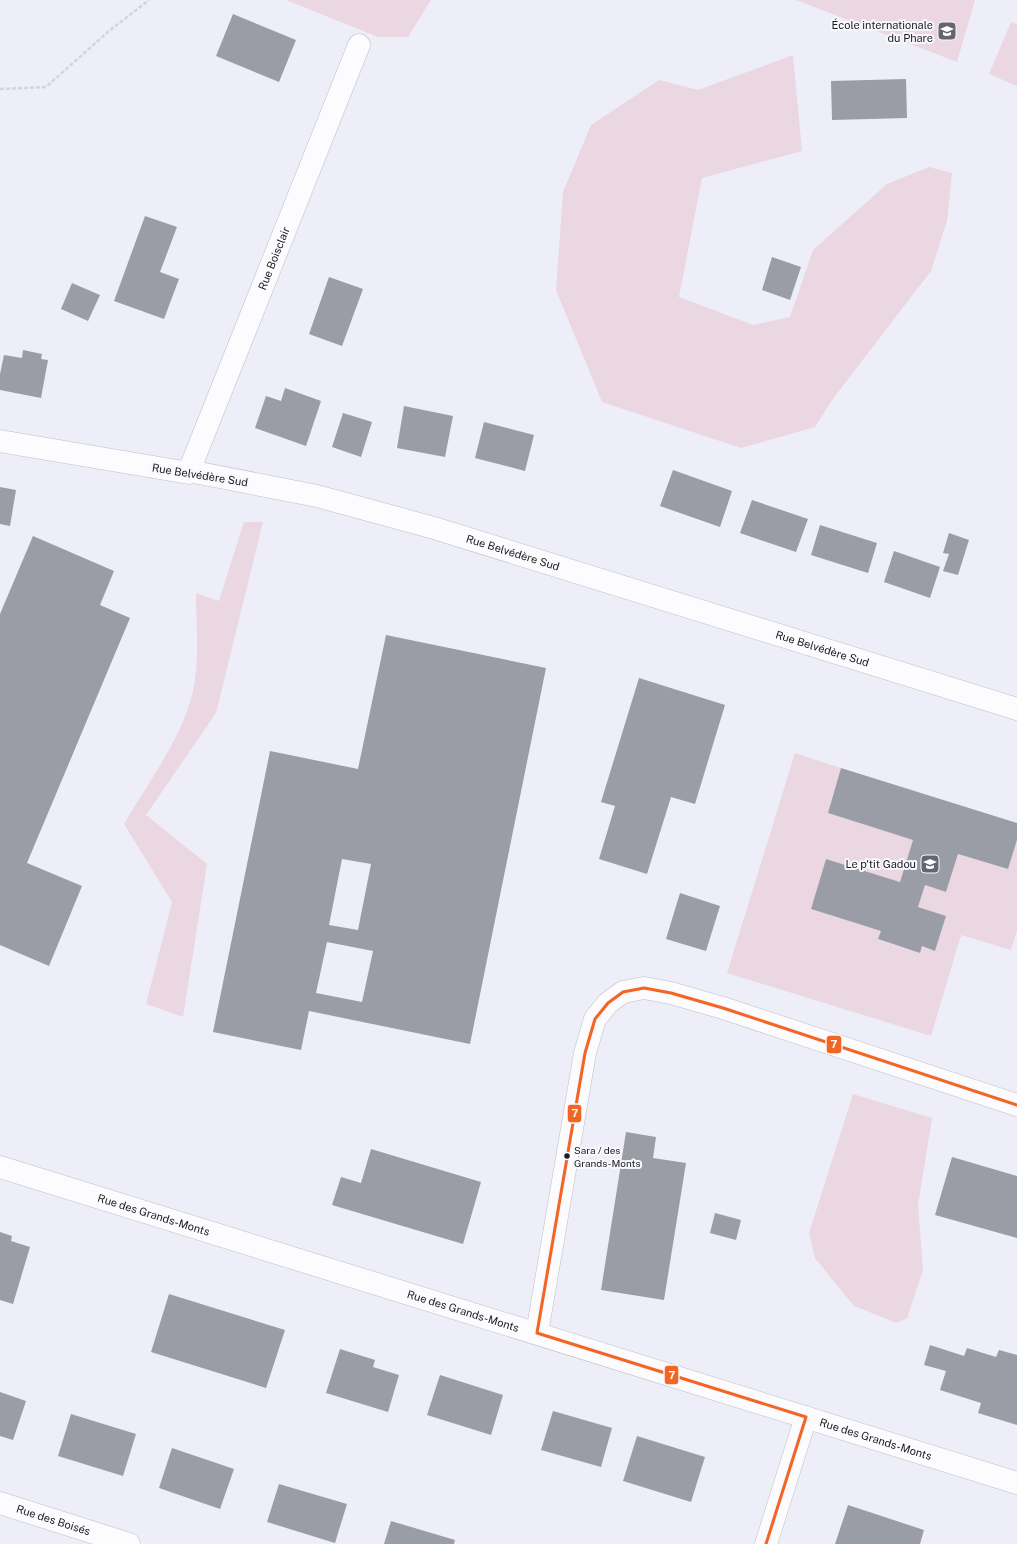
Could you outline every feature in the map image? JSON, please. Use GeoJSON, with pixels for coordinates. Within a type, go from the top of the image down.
{"type":"FeatureCollection","features":[{"type":"Feature","properties":{"kind":"street","name":"Rue Boisclair"},"geometry":{"type":"LineString","coordinates":[[189,471],[359,45]]}},
{"type":"Feature","properties":{"kind":"street","name":"Rue Belvédère Sud"},"geometry":{"type":"LineString","coordinates":[[0,442],[189,473],[189,471],[317,496],[434,528],[1017,709]]}},
{"type":"Feature","properties":{"kind":"street"},"geometry":{"type":"LineString","coordinates":[[537,1333],[585,1053],[595,1019],[608,1003],[623,992],[644,988],[671,993],[723,1008],[1017,1105]]}},
{"type":"Feature","properties":{"kind":"street","name":"Rue des Grands-Monts"},"geometry":{"type":"LineString","coordinates":[[0,1167],[1017,1483]]}},
{"type":"Feature","properties":{"kind":"street"},"geometry":{"type":"LineString","coordinates":[[766,1544],[806,1417]]}},
{"type":"Feature","properties":{"kind":"street","name":"Rue des Boisés"},"geometry":{"type":"LineString","coordinates":[[0,1503],[129,1544]]}},
{"type":"Feature","properties":{"kind":"path"},"geometry":{"type":"LineString","coordinates":[[0,89],[46,87],[109,31],[149,0]]}},
{"type":"Feature","properties":{"kind":"shaded area"},"geometry":{"type":"Polygon","coordinates":[[[286,0],[431,0],[408,37],[378,37],[286,0]]]}},
{"type":"Feature","properties":{"kind":"shaded area"},"geometry":{"type":"Polygon","coordinates":[[[796,0],[975,0],[957,62],[796,0]]]}},
{"type":"Feature","properties":{"kind":"shaded area"},"geometry":{"type":"Polygon","coordinates":[[[1011,22],[1017,24],[1017,86],[989,74],[1011,22]]]}},
{"type":"Feature","properties":{"kind":"shaded area"},"geometry":{"type":"Polygon","coordinates":[[[793,55],[802,151],[702,178],[679,297],[753,325],[790,317],[813,250],[887,184],[929,167],[952,173],[947,221],[931,271],[832,400],[815,427],[741,448],[602,402],[556,290],[563,192],[591,125],[659,80],[698,90],[793,55]]]}},
{"type":"Feature","properties":{"kind":"shaded area"},"geometry":{"type":"Polygon","coordinates":[[[244,522],[263,522],[216,713],[146,815],[207,864],[183,1017],[146,1004],[172,902],[124,824],[173,743],[188,708],[193,691],[196,667],[196,593],[219,601],[244,522]]]}},
{"type":"Feature","properties":{"kind":"shaded area"},"geometry":{"type":"Polygon","coordinates":[[[795,753],[841,768],[828,813],[913,840],[900,882],[826,859],[811,909],[881,931],[879,940],[920,953],[922,946],[935,951],[946,916],[918,907],[925,885],[946,892],[958,854],[1008,869],[1017,840],[1017,931],[1011,950],[961,935],[931,1036],[727,973],[795,753]]]}},
{"type":"Feature","properties":{"kind":"shaded area"},"geometry":{"type":"Polygon","coordinates":[[[853,1094],[932,1118],[918,1205],[923,1270],[907,1318],[897,1323],[854,1306],[815,1258],[809,1233],[853,1094]]]}},
{"type":"Feature","properties":{"kind":"building"},"geometry":{"type":"Polygon","coordinates":[[[233,14],[296,40],[279,82],[216,56],[233,14]]]}},
{"type":"Feature","properties":{"kind":"building"},"geometry":{"type":"Polygon","coordinates":[[[906,79],[907,118],[832,120],[831,81],[906,79]]]}},
{"type":"Feature","properties":{"kind":"building"},"geometry":{"type":"Polygon","coordinates":[[[145,216],[177,227],[160,272],[179,279],[164,319],[114,301],[145,216]]]}},
{"type":"Feature","properties":{"kind":"building"},"geometry":{"type":"Polygon","coordinates":[[[772,257],[801,267],[790,300],[762,290],[772,257]]]}},
{"type":"Feature","properties":{"kind":"building"},"geometry":{"type":"Polygon","coordinates":[[[329,277],[363,289],[342,346],[309,334],[329,277]]]}},
{"type":"Feature","properties":{"kind":"building"},"geometry":{"type":"Polygon","coordinates":[[[72,283],[100,295],[88,321],[61,309],[72,283]]]}},
{"type":"Feature","properties":{"kind":"building"},"geometry":{"type":"Polygon","coordinates":[[[23,350],[42,354],[41,359],[48,360],[41,398],[0,390],[0,374],[4,355],[22,358],[23,350]]]}},
{"type":"Feature","properties":{"kind":"building"},"geometry":{"type":"Polygon","coordinates":[[[285,388],[321,401],[306,446],[255,428],[266,396],[281,401],[285,388]]]}},
{"type":"Feature","properties":{"kind":"building"},"geometry":{"type":"Polygon","coordinates":[[[404,406],[453,416],[445,457],[397,448],[404,406]]]}},
{"type":"Feature","properties":{"kind":"building"},"geometry":{"type":"Polygon","coordinates":[[[343,413],[372,422],[361,457],[332,447],[343,413]]]}},
{"type":"Feature","properties":{"kind":"building"},"geometry":{"type":"Polygon","coordinates":[[[484,422],[534,435],[525,471],[475,458],[484,422]]]}},
{"type":"Feature","properties":{"kind":"building"},"geometry":{"type":"Polygon","coordinates":[[[673,470],[732,491],[720,527],[660,506],[673,470]]]}},
{"type":"Feature","properties":{"kind":"building"},"geometry":{"type":"Polygon","coordinates":[[[0,487],[16,490],[10,526],[0,524],[0,487]]]}},
{"type":"Feature","properties":{"kind":"building"},"geometry":{"type":"Polygon","coordinates":[[[752,500],[808,519],[796,552],[740,533],[752,500]]]}},
{"type":"Feature","properties":{"kind":"building"},"geometry":{"type":"Polygon","coordinates":[[[820,525],[877,543],[868,573],[811,555],[820,525]]]}},
{"type":"Feature","properties":{"kind":"building"},"geometry":{"type":"Polygon","coordinates":[[[949,533],[969,540],[958,575],[943,571],[949,554],[943,553],[949,533]]]}},
{"type":"Feature","properties":{"kind":"building"},"geometry":{"type":"Polygon","coordinates":[[[33,536],[114,571],[100,605],[130,618],[27,863],[82,886],[49,966],[0,945],[0,614],[33,536]]]}},
{"type":"Feature","properties":{"kind":"building"},"geometry":{"type":"Polygon","coordinates":[[[894,551],[940,567],[930,598],[884,582],[894,551]]]}},
{"type":"Feature","properties":{"kind":"building"},"geometry":{"type":"Polygon","coordinates":[[[386,635],[546,668],[470,1044],[309,1011],[301,1050],[213,1032],[270,751],[358,769],[386,635]],[[342,859],[329,925],[358,930],[371,864],[342,859]],[[327,942],[316,993],[362,1002],[373,951],[327,942]]]}},
{"type":"Feature","properties":{"kind":"building"},"geometry":{"type":"Polygon","coordinates":[[[639,678],[725,705],[695,804],[671,797],[647,874],[599,859],[615,806],[601,802],[639,678]]]}},
{"type":"Feature","properties":{"kind":"building","name":"Le p'tit Gadou"},"geometry":{"type":"Polygon","coordinates":[[[841,768],[1017,823],[1017,840],[1008,869],[958,854],[946,892],[925,885],[918,907],[946,916],[935,951],[922,946],[920,953],[878,939],[881,931],[811,909],[826,859],[900,882],[913,840],[828,813],[841,768]]]}},
{"type":"Feature","properties":{"kind":"building"},"geometry":{"type":"Polygon","coordinates":[[[680,893],[720,906],[706,951],[666,939],[680,893]]]}},
{"type":"Feature","properties":{"kind":"building"},"geometry":{"type":"Polygon","coordinates":[[[626,1132],[656,1137],[653,1158],[686,1163],[664,1300],[601,1290],[626,1132]]]}},
{"type":"Feature","properties":{"kind":"building"},"geometry":{"type":"Polygon","coordinates":[[[371,1149],[481,1182],[463,1244],[332,1205],[341,1177],[361,1183],[371,1149]]]}},
{"type":"Feature","properties":{"kind":"building"},"geometry":{"type":"Polygon","coordinates":[[[952,1157],[1017,1176],[1017,1238],[935,1215],[952,1157]]]}},
{"type":"Feature","properties":{"kind":"building"},"geometry":{"type":"Polygon","coordinates":[[[715,1213],[741,1220],[736,1240],[710,1233],[715,1213]]]}},
{"type":"Feature","properties":{"kind":"building"},"geometry":{"type":"Polygon","coordinates":[[[0,1232],[12,1236],[11,1241],[30,1247],[13,1304],[0,1300],[0,1232]]]}},
{"type":"Feature","properties":{"kind":"building"},"geometry":{"type":"Polygon","coordinates":[[[169,1294],[285,1330],[266,1388],[151,1352],[169,1294]]]}},
{"type":"Feature","properties":{"kind":"building"},"geometry":{"type":"Polygon","coordinates":[[[930,1345],[964,1356],[967,1348],[996,1357],[999,1350],[1017,1355],[1017,1425],[978,1413],[981,1403],[940,1390],[946,1371],[924,1365],[930,1345]]]}},
{"type":"Feature","properties":{"kind":"building"},"geometry":{"type":"Polygon","coordinates":[[[340,1349],[375,1360],[373,1367],[399,1375],[388,1412],[326,1393],[340,1349]]]}},
{"type":"Feature","properties":{"kind":"building"},"geometry":{"type":"Polygon","coordinates":[[[440,1375],[503,1395],[491,1435],[427,1415],[440,1375]]]}},
{"type":"Feature","properties":{"kind":"building"},"geometry":{"type":"Polygon","coordinates":[[[0,1392],[26,1401],[13,1440],[0,1436],[0,1392]]]}},
{"type":"Feature","properties":{"kind":"building"},"geometry":{"type":"Polygon","coordinates":[[[553,1411],[612,1428],[601,1467],[541,1450],[553,1411]]]}},
{"type":"Feature","properties":{"kind":"building"},"geometry":{"type":"Polygon","coordinates":[[[71,1414],[136,1434],[123,1476],[58,1456],[71,1414]]]}},
{"type":"Feature","properties":{"kind":"building"},"geometry":{"type":"Polygon","coordinates":[[[637,1436],[705,1457],[691,1502],[623,1481],[637,1436]]]}},
{"type":"Feature","properties":{"kind":"building"},"geometry":{"type":"Polygon","coordinates":[[[172,1448],[234,1469],[220,1509],[159,1488],[172,1448]]]}},
{"type":"Feature","properties":{"kind":"building"},"geometry":{"type":"Polygon","coordinates":[[[279,1484],[347,1504],[335,1543],[267,1522],[279,1484]]]}},
{"type":"Feature","properties":{"kind":"building"},"geometry":{"type":"Polygon","coordinates":[[[848,1505],[924,1530],[920,1544],[835,1544],[848,1505]]]}},
{"type":"Feature","properties":{"kind":"building"},"geometry":{"type":"Polygon","coordinates":[[[391,1521],[455,1540],[454,1544],[384,1544],[391,1521]]]}},
{"type":"Feature","properties":{"kind":"transit line","name":"7"},"geometry":{"type":"LineString","coordinates":[[537,1333],[585,1053],[595,1019],[608,1003],[623,992],[644,988],[671,993],[723,1008],[1017,1105]]}},
{"type":"Feature","properties":{"kind":"transit line","name":"7"},"geometry":{"type":"LineString","coordinates":[[537,1333],[806,1417]]}},
{"type":"Feature","properties":{"kind":"transit line","name":"7"},"geometry":{"type":"LineString","coordinates":[[766,1544],[806,1417]]}},
{"type":"Feature","properties":{"kind":"place","name":"École internationale du Phare"},"geometry":{"type":"Point","coordinates":[947,31]}},
{"type":"Feature","properties":{"kind":"place","name":"Le p'tit Gadou"},"geometry":{"type":"Point","coordinates":[930,864]}},
{"type":"Feature","properties":{"kind":"place","name":"Sara / des Grands-Monts"},"geometry":{"type":"Point","coordinates":[567,1156]}}]}
